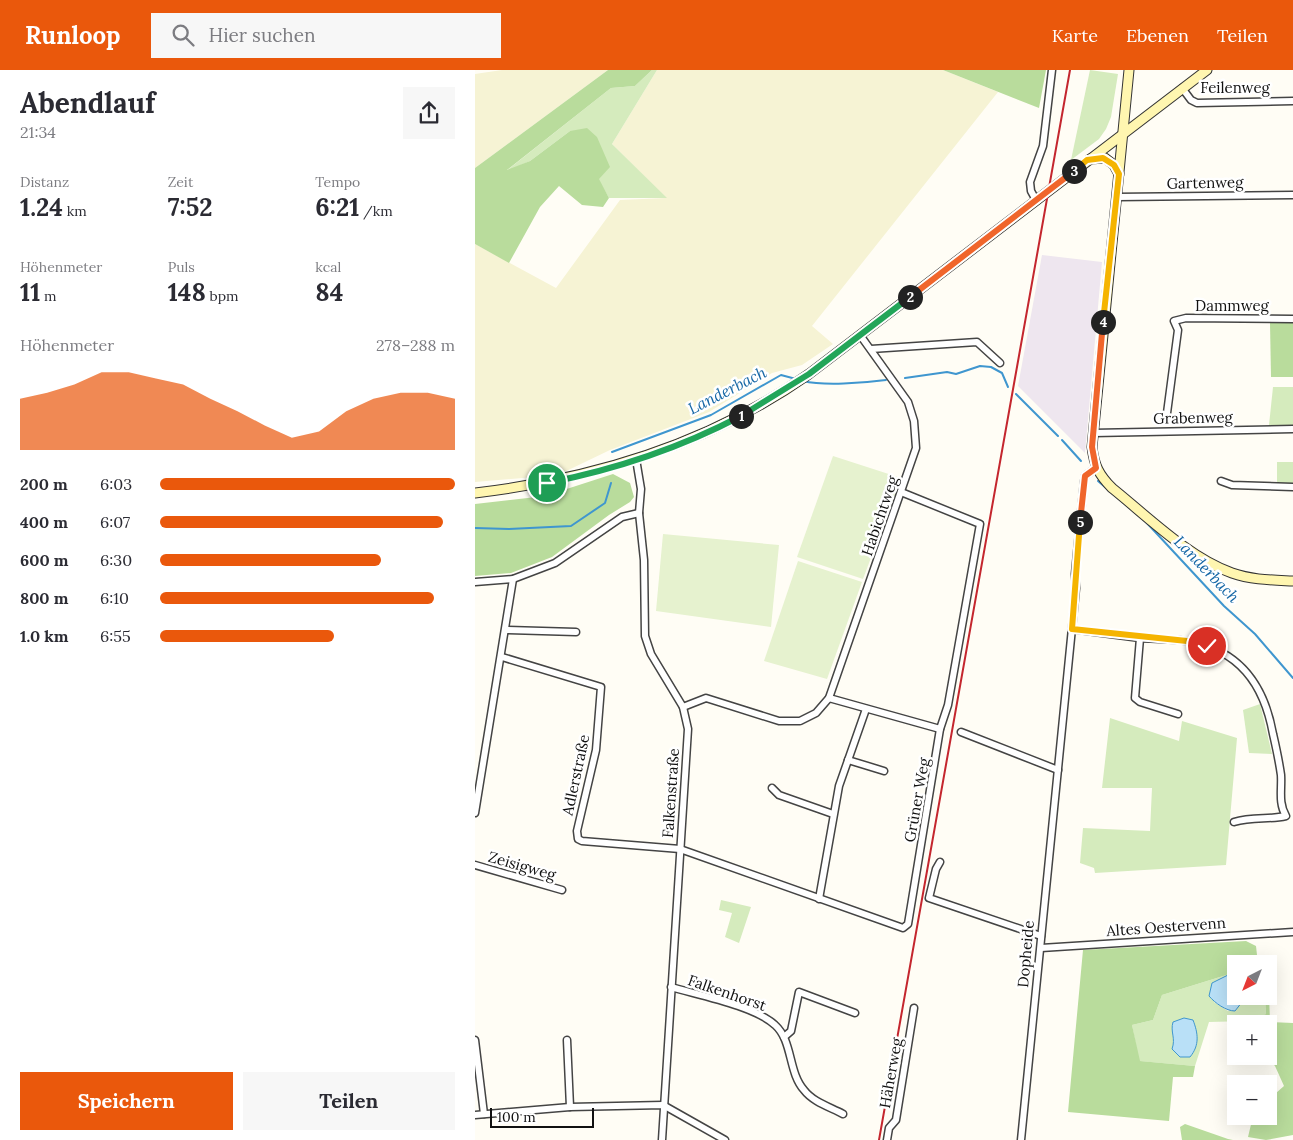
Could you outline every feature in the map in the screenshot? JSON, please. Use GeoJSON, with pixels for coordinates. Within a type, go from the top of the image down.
{"type":"FeatureCollection","features":[{"type":"Feature","properties":{"kind":"main road"},"geometry":{"type":"LineString","coordinates":[[1129,70],[1093,433],[1092,447],[1096,468],[1112,488],[1205,560],[1232,573],[1253,578],[1293,581]]}},
{"type":"Feature","properties":{"kind":"main road"},"geometry":{"type":"LineString","coordinates":[[475,493],[563,480],[636,460],[708,432],[793,386],[1207,70]]}},
{"type":"Feature","properties":{"kind":"main road"},"geometry":{"type":"LineString","coordinates":[[1087,160],[1105,158],[1114,165],[1119,174]]}},
{"type":"Feature","properties":{"kind":"street"},"geometry":{"type":"LineString","coordinates":[[1036,200],[1031,191],[1030,182],[1043,146],[1053,70]]}},
{"type":"Feature","properties":{"kind":"street","name":"Feilenweg"},"geometry":{"type":"LineString","coordinates":[[1183,88],[1191,100],[1197,103],[1293,101]]}},
{"type":"Feature","properties":{"kind":"street","name":"Gartenweg"},"geometry":{"type":"LineString","coordinates":[[1117,197],[1293,195]]}},
{"type":"Feature","properties":{"kind":"street","name":"Dammweg"},"geometry":{"type":"LineString","coordinates":[[1167,413],[1178,330],[1174,321],[1186,318],[1293,319]]}},
{"type":"Feature","properties":{"kind":"street","name":"Habichtweg"},"geometry":{"type":"LineString","coordinates":[[683,707],[694,701],[706,698],[779,721],[800,721],[816,713],[829,698],[915,457],[916,448],[915,421],[908,402],[860,335]]}},
{"type":"Feature","properties":{"kind":"street"},"geometry":{"type":"LineString","coordinates":[[871,349],[877,347],[977,342],[1000,363]]}},
{"type":"Feature","properties":{"kind":"street","name":"Grabenweg"},"geometry":{"type":"LineString","coordinates":[[1093,433],[1293,429]]}},
{"type":"Feature","properties":{"kind":"street","name":"Falkenstraße"},"geometry":{"type":"LineString","coordinates":[[636,460],[641,489],[639,513],[644,560],[645,636],[651,654],[683,707],[688,728],[662,1140]]}},
{"type":"Feature","properties":{"kind":"street","name":"Dopheide"},"geometry":{"type":"LineString","coordinates":[[1021,1140],[1072,629],[1084,482],[1085,476],[1096,468]]}},
{"type":"Feature","properties":{"kind":"street"},"geometry":{"type":"LineString","coordinates":[[1221,481],[1232,485],[1293,487]]}},
{"type":"Feature","properties":{"kind":"street","name":"Grüner Weg"},"geometry":{"type":"LineString","coordinates":[[680,849],[903,928],[906,927],[940,729],[948,705],[980,524],[901,492]]}},
{"type":"Feature","properties":{"kind":"street"},"geometry":{"type":"LineString","coordinates":[[475,582],[513,579],[555,563],[622,517],[639,513]]}},
{"type":"Feature","properties":{"kind":"street"},"geometry":{"type":"LineString","coordinates":[[475,813],[502,657],[513,579]]}},
{"type":"Feature","properties":{"kind":"street"},"geometry":{"type":"LineString","coordinates":[[1072,629],[1140,638],[1187,641],[1219,650],[1241,666],[1255,682],[1263,696],[1271,724],[1281,775],[1281,804],[1286,816],[1252,818],[1235,822]]}},
{"type":"Feature","properties":{"kind":"street"},"geometry":{"type":"LineString","coordinates":[[506,630],[576,632]]}},
{"type":"Feature","properties":{"kind":"street"},"geometry":{"type":"LineString","coordinates":[[1140,638],[1135,698],[1140,702],[1178,714]]}},
{"type":"Feature","properties":{"kind":"street","name":"Adlerstraße"},"geometry":{"type":"LineString","coordinates":[[502,657],[601,687],[596,750],[577,831],[578,839],[589,842],[680,849]]}},
{"type":"Feature","properties":{"kind":"street"},"geometry":{"type":"LineString","coordinates":[[829,698],[866,710],[940,729]]}},
{"type":"Feature","properties":{"kind":"street"},"geometry":{"type":"LineString","coordinates":[[819,899],[833,814],[848,760],[866,710]]}},
{"type":"Feature","properties":{"kind":"street"},"geometry":{"type":"LineString","coordinates":[[961,732],[1058,770]]}},
{"type":"Feature","properties":{"kind":"street"},"geometry":{"type":"LineString","coordinates":[[848,760],[884,771]]}},
{"type":"Feature","properties":{"kind":"street"},"geometry":{"type":"LineString","coordinates":[[772,788],[779,795],[833,814]]}},
{"type":"Feature","properties":{"kind":"street"},"geometry":{"type":"LineString","coordinates":[[940,862],[935,869],[929,898],[1041,936]]}},
{"type":"Feature","properties":{"kind":"street","name":"Zeisigweg"},"geometry":{"type":"LineString","coordinates":[[475,865],[562,890]]}},
{"type":"Feature","properties":{"kind":"street","name":"Altes Oestervenn"},"geometry":{"type":"LineString","coordinates":[[1041,948],[1293,932]]}},
{"type":"Feature","properties":{"kind":"street","name":"Falkenhorst"},"geometry":{"type":"LineString","coordinates":[[671,987],[762,1016],[775,1025],[784,1037],[797,1079],[804,1091],[843,1114]]}},
{"type":"Feature","properties":{"kind":"street"},"geometry":{"type":"LineString","coordinates":[[784,1037],[791,1031],[799,992],[855,1013]]}},
{"type":"Feature","properties":{"kind":"street","name":"Häherweg"},"geometry":{"type":"LineString","coordinates":[[887,1140],[889,1128],[896,1120],[915,1008]]}},
{"type":"Feature","properties":{"kind":"street"},"geometry":{"type":"LineString","coordinates":[[475,1040],[484,1114]]}},
{"type":"Feature","properties":{"kind":"street"},"geometry":{"type":"LineString","coordinates":[[567,1040],[570,1107]]}},
{"type":"Feature","properties":{"kind":"street"},"geometry":{"type":"LineString","coordinates":[[475,1115],[570,1107],[663,1104],[725,1140]]}},
{"type":"Feature","properties":{"kind":"shaded area"},"geometry":{"type":"Polygon","coordinates":[[[502,70],[608,70],[475,168],[475,74],[502,70]]]}},
{"type":"Feature","properties":{"kind":"shaded area"},"geometry":{"type":"Polygon","coordinates":[[[657,70],[943,70],[998,92],[812,326],[833,344],[802,365],[772,373],[709,412],[610,450],[558,475],[475,482],[475,244],[556,288],[620,200],[666,198],[612,144],[657,70]]]}},
{"type":"Feature","properties":{"kind":"shaded area"},"geometry":{"type":"Polygon","coordinates":[[[1042,255],[1102,262],[1085,453],[1018,386],[1042,255]]]}},
{"type":"Feature","properties":{"kind":"green space"},"geometry":{"type":"Polygon","coordinates":[[[608,70],[652,70],[635,86],[611,88],[507,170],[530,161],[570,131],[587,128],[597,137],[610,167],[599,179],[609,198],[603,207],[582,205],[559,186],[540,207],[509,263],[475,244],[475,168],[608,70]]]}},
{"type":"Feature","properties":{"kind":"green space"},"geometry":{"type":"Polygon","coordinates":[[[652,70],[657,70],[612,144],[667,198],[609,198],[570,131],[530,161],[505,172],[611,88],[635,86],[652,70]]]}},
{"type":"Feature","properties":{"kind":"green space"},"geometry":{"type":"Polygon","coordinates":[[[943,70],[1046,70],[1039,108],[943,70]]]}},
{"type":"Feature","properties":{"kind":"green space"},"geometry":{"type":"Polygon","coordinates":[[[1090,70],[1118,74],[1111,117],[1099,139],[1071,160],[1090,70]]]}},
{"type":"Feature","properties":{"kind":"green space"},"geometry":{"type":"Polygon","coordinates":[[[1270,323],[1293,323],[1293,377],[1271,377],[1270,323]]]}},
{"type":"Feature","properties":{"kind":"green space"},"geometry":{"type":"Polygon","coordinates":[[[1273,387],[1293,387],[1293,425],[1269,425],[1273,387]]]}},
{"type":"Feature","properties":{"kind":"green space"},"geometry":{"type":"Polygon","coordinates":[[[833,456],[901,478],[863,579],[797,557],[833,456]]]}},
{"type":"Feature","properties":{"kind":"green space"},"geometry":{"type":"Polygon","coordinates":[[[1277,462],[1293,462],[1293,484],[1277,484],[1277,462]]]}},
{"type":"Feature","properties":{"kind":"green space"},"geometry":{"type":"Polygon","coordinates":[[[613,474],[630,483],[634,497],[630,502],[552,557],[511,573],[475,576],[475,504],[545,496],[613,474]]]}},
{"type":"Feature","properties":{"kind":"green space"},"geometry":{"type":"Polygon","coordinates":[[[663,534],[779,545],[771,627],[656,611],[663,534]]]}},
{"type":"Feature","properties":{"kind":"green space"},"geometry":{"type":"Polygon","coordinates":[[[798,561],[862,582],[827,679],[764,661],[798,561]]]}},
{"type":"Feature","properties":{"kind":"green space"},"geometry":{"type":"Polygon","coordinates":[[[1260,704],[1272,754],[1249,753],[1243,710],[1260,704]]]}},
{"type":"Feature","properties":{"kind":"green space"},"geometry":{"type":"Polygon","coordinates":[[[1110,718],[1179,741],[1182,721],[1237,738],[1226,865],[1095,873],[1094,868],[1080,863],[1083,828],[1150,831],[1152,788],[1102,788],[1110,718]]]}},
{"type":"Feature","properties":{"kind":"green space"},"geometry":{"type":"Polygon","coordinates":[[[721,900],[751,907],[739,943],[725,937],[732,913],[719,910],[721,900]]]}},
{"type":"Feature","properties":{"kind":"green space"},"geometry":{"type":"Polygon","coordinates":[[[1246,941],[1256,946],[1257,955],[1227,955],[1227,975],[1162,995],[1153,1020],[1132,1025],[1140,1061],[1195,1066],[1193,1077],[1173,1077],[1169,1121],[1068,1112],[1083,950],[1246,941]]]}},
{"type":"Feature","properties":{"kind":"green space"},"geometry":{"type":"Polygon","coordinates":[[[1227,975],[1214,1002],[1228,1011],[1237,1005],[1266,1005],[1266,1014],[1227,1015],[1227,1022],[1209,1022],[1195,1066],[1139,1061],[1132,1025],[1153,1020],[1162,995],[1227,975]]]}},
{"type":"Feature","properties":{"kind":"green space"},"geometry":{"type":"Polygon","coordinates":[[[1266,1005],[1269,1005],[1270,1015],[1263,1015],[1266,1014],[1266,1005]]]}},
{"type":"Feature","properties":{"kind":"green space"},"geometry":{"type":"Polygon","coordinates":[[[1277,1022],[1293,1023],[1293,1135],[1266,1140],[1248,1137],[1251,1125],[1277,1125],[1277,1092],[1284,1086],[1275,1066],[1277,1065],[1277,1022]]]}},
{"type":"Feature","properties":{"kind":"green space"},"geometry":{"type":"Polygon","coordinates":[[[1185,1124],[1233,1140],[1182,1140],[1180,1127],[1185,1124]]]}},
{"type":"Feature","properties":{"kind":"water"},"geometry":{"type":"Polygon","coordinates":[[[1227,976],[1227,1005],[1240,1005],[1235,1011],[1221,1006],[1209,996],[1212,983],[1227,976]]]}},
{"type":"Feature","properties":{"kind":"water"},"geometry":{"type":"Polygon","coordinates":[[[1184,1018],[1193,1020],[1197,1034],[1197,1043],[1190,1057],[1180,1057],[1172,1049],[1173,1022],[1184,1018]]]}},
{"type":"Feature","properties":{"kind":"waterway","name":"Landerbach"},"geometry":{"type":"LineString","coordinates":[[905,378],[947,372],[956,374],[980,366],[991,367],[1002,373],[1008,387]]}},
{"type":"Feature","properties":{"kind":"waterway","name":"Landerbach"},"geometry":{"type":"LineString","coordinates":[[612,452],[711,415],[781,375],[796,379]]}},
{"type":"Feature","properties":{"kind":"waterway","name":"Landerbach"},"geometry":{"type":"LineString","coordinates":[[803,381],[832,384],[886,380]]}},
{"type":"Feature","properties":{"kind":"waterway","name":"Landerbach"},"geometry":{"type":"LineString","coordinates":[[1016,394],[1058,436]]}},
{"type":"Feature","properties":{"kind":"waterway","name":"Landerbach"},"geometry":{"type":"LineString","coordinates":[[1062,440],[1081,461]]}},
{"type":"Feature","properties":{"kind":"waterway","name":"Landerbach"},"geometry":{"type":"LineString","coordinates":[[1098,481],[1145,521],[1224,606],[1255,634],[1293,678]]}},
{"type":"Feature","properties":{"kind":"waterway","name":"Landerbach"},"geometry":{"type":"LineString","coordinates":[[475,528],[509,529],[571,526],[605,503],[611,483]]}},
{"type":"Feature","properties":{"kind":"railway"},"geometry":{"type":"LineString","coordinates":[[879,1140],[1070,70]]}},
{"type":"Feature","properties":{"kind":"route"},"geometry":{"type":"LineString","coordinates":[[547,483],[636,460],[708,432],[793,386],[1087,160],[1105,158],[1114,165],[1119,174],[1103,314],[1092,447],[1096,468],[1085,476],[1084,482],[1075,572],[1076,588],[1072,629],[1140,638],[1187,641],[1207,646]]}}]}
